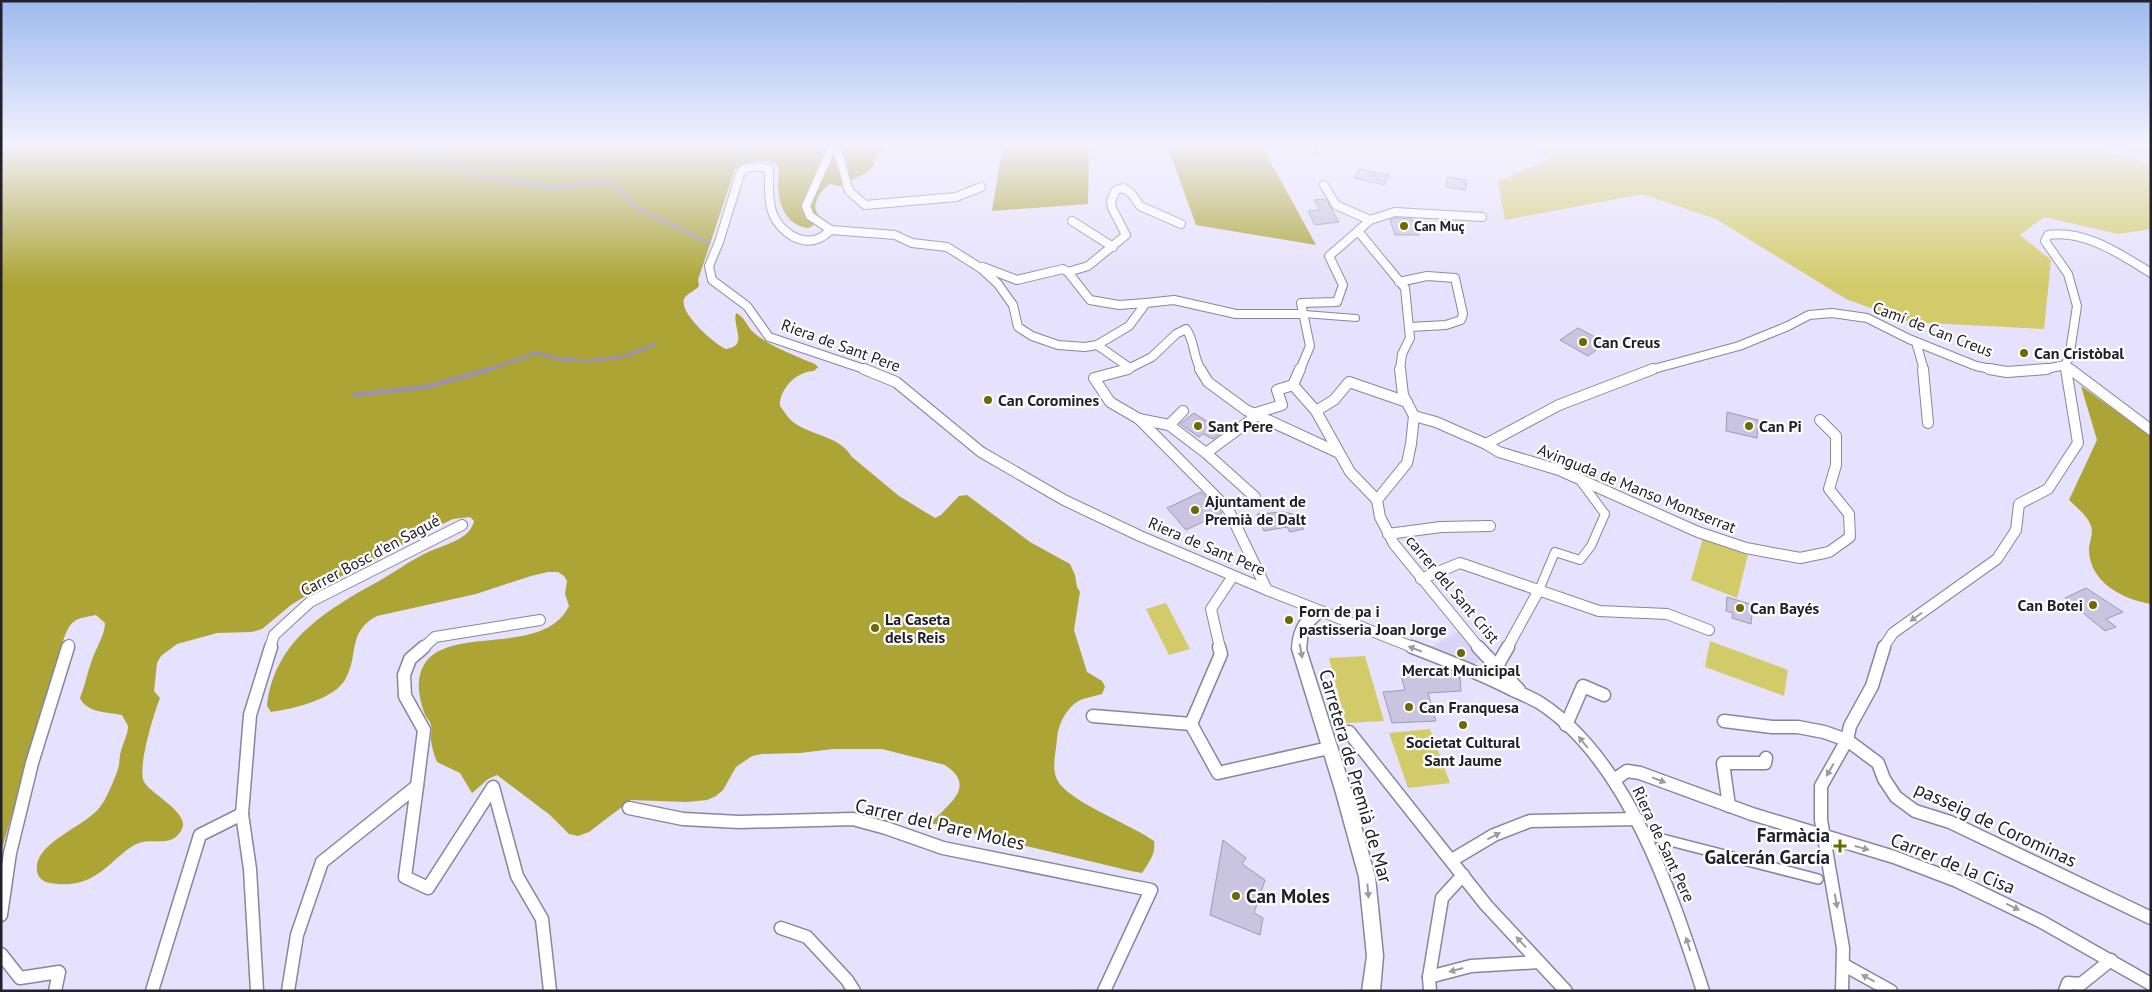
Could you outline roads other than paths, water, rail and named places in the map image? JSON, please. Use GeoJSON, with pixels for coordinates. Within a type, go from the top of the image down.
{"type":"FeatureCollection","features":[{"type":"Feature","properties":{"kind":"street","name":"Riera de Sant Pere"},"geometry":{"type":"LineString","coordinates":[[735,191],[709,266],[712,280],[747,306],[769,338],[874,372],[896,382],[981,452],[1064,500],[1140,536],[1320,612],[1479,673],[1540,703],[1578,735],[1614,780],[1637,819],[1678,916],[1704,991]]}},
{"type":"Feature","properties":{"kind":"street","name":"Riera de Sant Pere"},"geometry":{"type":"LineString","coordinates":[[770,191],[771,211],[782,228],[794,239],[811,241],[824,238],[831,230]]}},
{"type":"Feature","properties":{"kind":"street"},"geometry":{"type":"LineString","coordinates":[[813,191],[806,206],[810,216],[831,230],[895,235],[912,243],[947,247],[982,269],[1003,291],[1013,305],[1018,327],[1032,336],[1058,345],[1085,347],[1098,345],[1129,326],[1146,303]]}},
{"type":"Feature","properties":{"kind":"street"},"geometry":{"type":"LineString","coordinates":[[849,191],[865,205],[956,197],[970,191]]}},
{"type":"Feature","properties":{"kind":"street"},"geometry":{"type":"LineString","coordinates":[[1068,272],[1088,266],[1126,235],[1112,208],[1111,201],[1115,191]]}},
{"type":"Feature","properties":{"kind":"street"},"geometry":{"type":"LineString","coordinates":[[1128,191],[1140,206],[1181,224]]}},
{"type":"Feature","properties":{"kind":"street"},"geometry":{"type":"LineString","coordinates":[[1328,191],[1336,205],[1370,220]]}},
{"type":"Feature","properties":{"kind":"street"},"geometry":{"type":"LineString","coordinates":[[1206,453],[1255,415],[1282,405],[1283,402],[1277,390],[1292,385],[1310,346],[1301,303],[1337,302],[1342,285],[1329,256],[1370,220],[1395,212],[1482,217]]}},
{"type":"Feature","properties":{"kind":"street"},"geometry":{"type":"LineString","coordinates":[[1072,220],[1113,246]]}},
{"type":"Feature","properties":{"kind":"street"},"geometry":{"type":"LineString","coordinates":[[1358,231],[1405,288],[1410,327],[1410,338],[1402,354],[1399,374],[1407,402],[1414,416],[1407,463],[1377,500]]}},
{"type":"Feature","properties":{"kind":"street"},"geometry":{"type":"LineString","coordinates":[[1842,991],[1843,948],[1824,836],[1820,806],[1821,786],[1847,740],[1850,726],[1872,686],[1884,646],[1893,633],[1997,559],[2016,530],[2019,504],[2048,489],[2078,443],[2065,365],[2068,358],[2077,306],[2068,274],[2045,241],[2048,235],[2067,233],[2090,240],[2151,273]]}},
{"type":"Feature","properties":{"kind":"street"},"geometry":{"type":"LineString","coordinates":[[970,262],[1017,280],[1063,269],[1068,272],[1090,300],[1119,305],[1174,300],[1236,314],[1304,314],[1356,318]]}},
{"type":"Feature","properties":{"kind":"street"},"geometry":{"type":"LineString","coordinates":[[1400,282],[1411,278],[1445,276],[1455,278],[1463,314],[1461,320],[1446,326],[1410,327]]}},
{"type":"Feature","properties":{"kind":"street","name":"Camí de Can Creus"},"geometry":{"type":"LineString","coordinates":[[1486,444],[1559,405],[1660,366],[1740,346],[1809,315],[1832,313],[1866,318],[1916,342],[1976,366],[2007,372],[2035,371],[2065,365]]}},
{"type":"Feature","properties":{"kind":"street"},"geometry":{"type":"LineString","coordinates":[[1267,590],[1228,509],[1139,419],[1110,402],[1094,378],[1130,368],[1152,357],[1176,334],[1186,330],[1192,337],[1197,364],[1208,382],[1255,415],[1337,452]]}},
{"type":"Feature","properties":{"kind":"street"},"geometry":{"type":"LineString","coordinates":[[1916,342],[1924,371],[1928,423]]}},
{"type":"Feature","properties":{"kind":"street"},"geometry":{"type":"LineString","coordinates":[[1098,345],[1130,368]]}},
{"type":"Feature","properties":{"kind":"street"},"geometry":{"type":"LineString","coordinates":[[2065,365],[2151,430]]}},
{"type":"Feature","properties":{"kind":"street"},"geometry":{"type":"LineString","coordinates":[[1316,411],[1334,400],[1349,382],[1407,402]]}},
{"type":"Feature","properties":{"kind":"street","name":"carrer del Sant Crist"},"geometry":{"type":"LineString","coordinates":[[1292,385],[1316,411],[1337,452],[1350,472],[1377,500],[1380,517],[1394,544],[1421,579],[1525,695]]}},
{"type":"Feature","properties":{"kind":"street"},"geometry":{"type":"LineString","coordinates":[[1169,425],[1183,411]]}},
{"type":"Feature","properties":{"kind":"street"},"geometry":{"type":"LineString","coordinates":[[1414,416],[1436,422],[1486,444]]}},
{"type":"Feature","properties":{"kind":"street"},"geometry":{"type":"LineString","coordinates":[[1139,419],[1169,425],[1206,453],[1255,497]]}},
{"type":"Feature","properties":{"kind":"street","name":"Avinguda de Manso Montserrat"},"geometry":{"type":"LineString","coordinates":[[1486,444],[1499,452],[1559,470],[1698,532],[1746,548],[1800,558],[1830,552],[1850,537],[1850,514],[1829,489],[1836,464],[1836,436],[1820,420]]}},
{"type":"Feature","properties":{"kind":"street"},"geometry":{"type":"LineString","coordinates":[[1497,666],[1539,590],[1554,552],[1580,560],[1591,546],[1605,514],[1579,479]]}},
{"type":"Feature","properties":{"kind":"street","name":"Carrer Bosc d'en Sagué"},"geometry":{"type":"LineString","coordinates":[[257,991],[250,869],[242,814],[250,715],[274,635],[310,602],[462,525]]}},
{"type":"Feature","properties":{"kind":"street"},"geometry":{"type":"LineString","coordinates":[[1388,534],[1440,527],[1490,526]]}},
{"type":"Feature","properties":{"kind":"street"},"geometry":{"type":"LineString","coordinates":[[1421,579],[1460,563],[1599,611],[1667,614],[1709,630]]}},
{"type":"Feature","properties":{"kind":"street"},"geometry":{"type":"LineString","coordinates":[[1191,724],[1221,654],[1210,608],[1233,576]]}},
{"type":"Feature","properties":{"kind":"street","name":"Carretera de Premià de Mar"},"geometry":{"type":"LineString","coordinates":[[1320,612],[1299,631],[1299,649],[1367,877],[1374,956],[1372,991]]}},
{"type":"Feature","properties":{"kind":"street"},"geometry":{"type":"LineString","coordinates":[[540,620],[434,637],[410,659],[404,675],[405,696],[424,730],[405,877],[428,888],[493,787],[517,876],[542,919],[550,991]]}},
{"type":"Feature","properties":{"kind":"street"},"geometry":{"type":"LineString","coordinates":[[1,915],[10,853],[32,763],[70,645]]}},
{"type":"Feature","properties":{"kind":"street"},"geometry":{"type":"LineString","coordinates":[[1566,726],[1582,686],[1604,696]]}},
{"type":"Feature","properties":{"kind":"street"},"geometry":{"type":"LineString","coordinates":[[1093,716],[1191,724]]}},
{"type":"Feature","properties":{"kind":"street","name":"passeig de Corominas"},"geometry":{"type":"LineString","coordinates":[[1724,721],[1772,727],[1798,727],[1824,732],[1847,740],[1878,763],[1884,779],[1896,797],[1915,811],[1950,822],[2151,918]]}},
{"type":"Feature","properties":{"kind":"street"},"geometry":{"type":"LineString","coordinates":[[1191,724],[1218,773],[1329,748]]}},
{"type":"Feature","properties":{"kind":"street"},"geometry":{"type":"LineString","coordinates":[[1349,732],[1486,905],[1566,991]]}},
{"type":"Feature","properties":{"kind":"street"},"geometry":{"type":"LineString","coordinates":[[1729,806],[1723,763],[1765,763],[1766,758]]}},
{"type":"Feature","properties":{"kind":"street","name":"Carrer de la Cisa"},"geometry":{"type":"LineString","coordinates":[[1614,780],[1627,771],[1640,773],[1729,806],[1891,856],[1968,885],[2054,927],[2151,984]]}},
{"type":"Feature","properties":{"kind":"street"},"geometry":{"type":"LineString","coordinates":[[288,991],[297,935],[322,862],[417,786]]}},
{"type":"Feature","properties":{"kind":"street","name":"Carrer del Pare Moles"},"geometry":{"type":"LineString","coordinates":[[629,808],[683,819],[738,822],[853,819],[886,828],[942,848],[1151,890],[1104,991]]}},
{"type":"Feature","properties":{"kind":"street"},"geometry":{"type":"LineString","coordinates":[[152,991],[200,835],[242,814]]}},
{"type":"Feature","properties":{"kind":"street"},"geometry":{"type":"LineString","coordinates":[[1452,860],[1494,835],[1530,821],[1637,819]]}},
{"type":"Feature","properties":{"kind":"street"},"geometry":{"type":"LineString","coordinates":[[1643,834],[1818,879]]}},
{"type":"Feature","properties":{"kind":"street"},"geometry":{"type":"LineString","coordinates":[[1430,984],[1442,898],[1463,874]]}},
{"type":"Feature","properties":{"kind":"street"},"geometry":{"type":"LineString","coordinates":[[780,928],[807,937],[847,980],[854,991]]}},
{"type":"Feature","properties":{"kind":"street"},"geometry":{"type":"LineString","coordinates":[[1,954],[20,978],[59,972],[55,991]]}},
{"type":"Feature","properties":{"kind":"street"},"geometry":{"type":"LineString","coordinates":[[2065,991],[2068,983],[2081,984],[2111,960]]}},
{"type":"Feature","properties":{"kind":"street"},"geometry":{"type":"LineString","coordinates":[[1422,991],[1430,984],[1471,966],[1539,962]]}},
{"type":"Feature","properties":{"kind":"street"},"geometry":{"type":"LineString","coordinates":[[1844,965],[1892,991]]}},
{"type":"Feature","properties":{"kind":"waterway"},"geometry":{"type":"LineString","coordinates":[[621,191],[638,208],[709,243]]}},
{"type":"Feature","properties":{"kind":"waterway"},"geometry":{"type":"LineString","coordinates":[[490,369],[536,353],[559,359],[589,361],[626,356],[655,344]]}},
{"type":"Feature","properties":{"kind":"waterway"},"geometry":{"type":"LineString","coordinates":[[354,395],[426,387],[490,369]]}},
{"type":"Feature","properties":{"kind":"place","name":"Can Muç"},"geometry":{"type":"Point","coordinates":[1404,226]}},
{"type":"Feature","properties":{"kind":"place","name":"Can Creus"},"geometry":{"type":"Point","coordinates":[1583,342]}},
{"type":"Feature","properties":{"kind":"place","name":"Can Cristòbal"},"geometry":{"type":"Point","coordinates":[2024,353]}},
{"type":"Feature","properties":{"kind":"place","name":"Can Coromines"},"geometry":{"type":"Point","coordinates":[988,400]}},
{"type":"Feature","properties":{"kind":"place","name":"Sant Pere"},"geometry":{"type":"Point","coordinates":[1198,426]}},
{"type":"Feature","properties":{"kind":"place","name":"Can Pi"},"geometry":{"type":"Point","coordinates":[1749,426]}},
{"type":"Feature","properties":{"kind":"place","name":"Ajuntament de Premià de Dalt"},"geometry":{"type":"Point","coordinates":[1195,510]}},
{"type":"Feature","properties":{"kind":"place","name":"Can Botei"},"geometry":{"type":"Point","coordinates":[2093,605]}},
{"type":"Feature","properties":{"kind":"place","name":"Can Bayés"},"geometry":{"type":"Point","coordinates":[1740,608]}},
{"type":"Feature","properties":{"kind":"place","name":"Forn de pa i pastisseria Joan Jorge"},"geometry":{"type":"Point","coordinates":[1289,620]}},
{"type":"Feature","properties":{"kind":"place","name":"La Caseta dels Reis"},"geometry":{"type":"Point","coordinates":[875,628]}},
{"type":"Feature","properties":{"kind":"place","name":"Mercat Municipal"},"geometry":{"type":"Point","coordinates":[1461,653]}},
{"type":"Feature","properties":{"kind":"place","name":"Can Franquesa"},"geometry":{"type":"Point","coordinates":[1409,707]}},
{"type":"Feature","properties":{"kind":"place","name":"Societat Cultural Sant Jaume"},"geometry":{"type":"Point","coordinates":[1463,725]}},
{"type":"Feature","properties":{"kind":"place","name":"Farmàcia Galcerán García"},"geometry":{"type":"Point","coordinates":[1840,846]}},
{"type":"Feature","properties":{"kind":"place","name":"Can Moles"},"geometry":{"type":"Point","coordinates":[1236,896]}}]}
